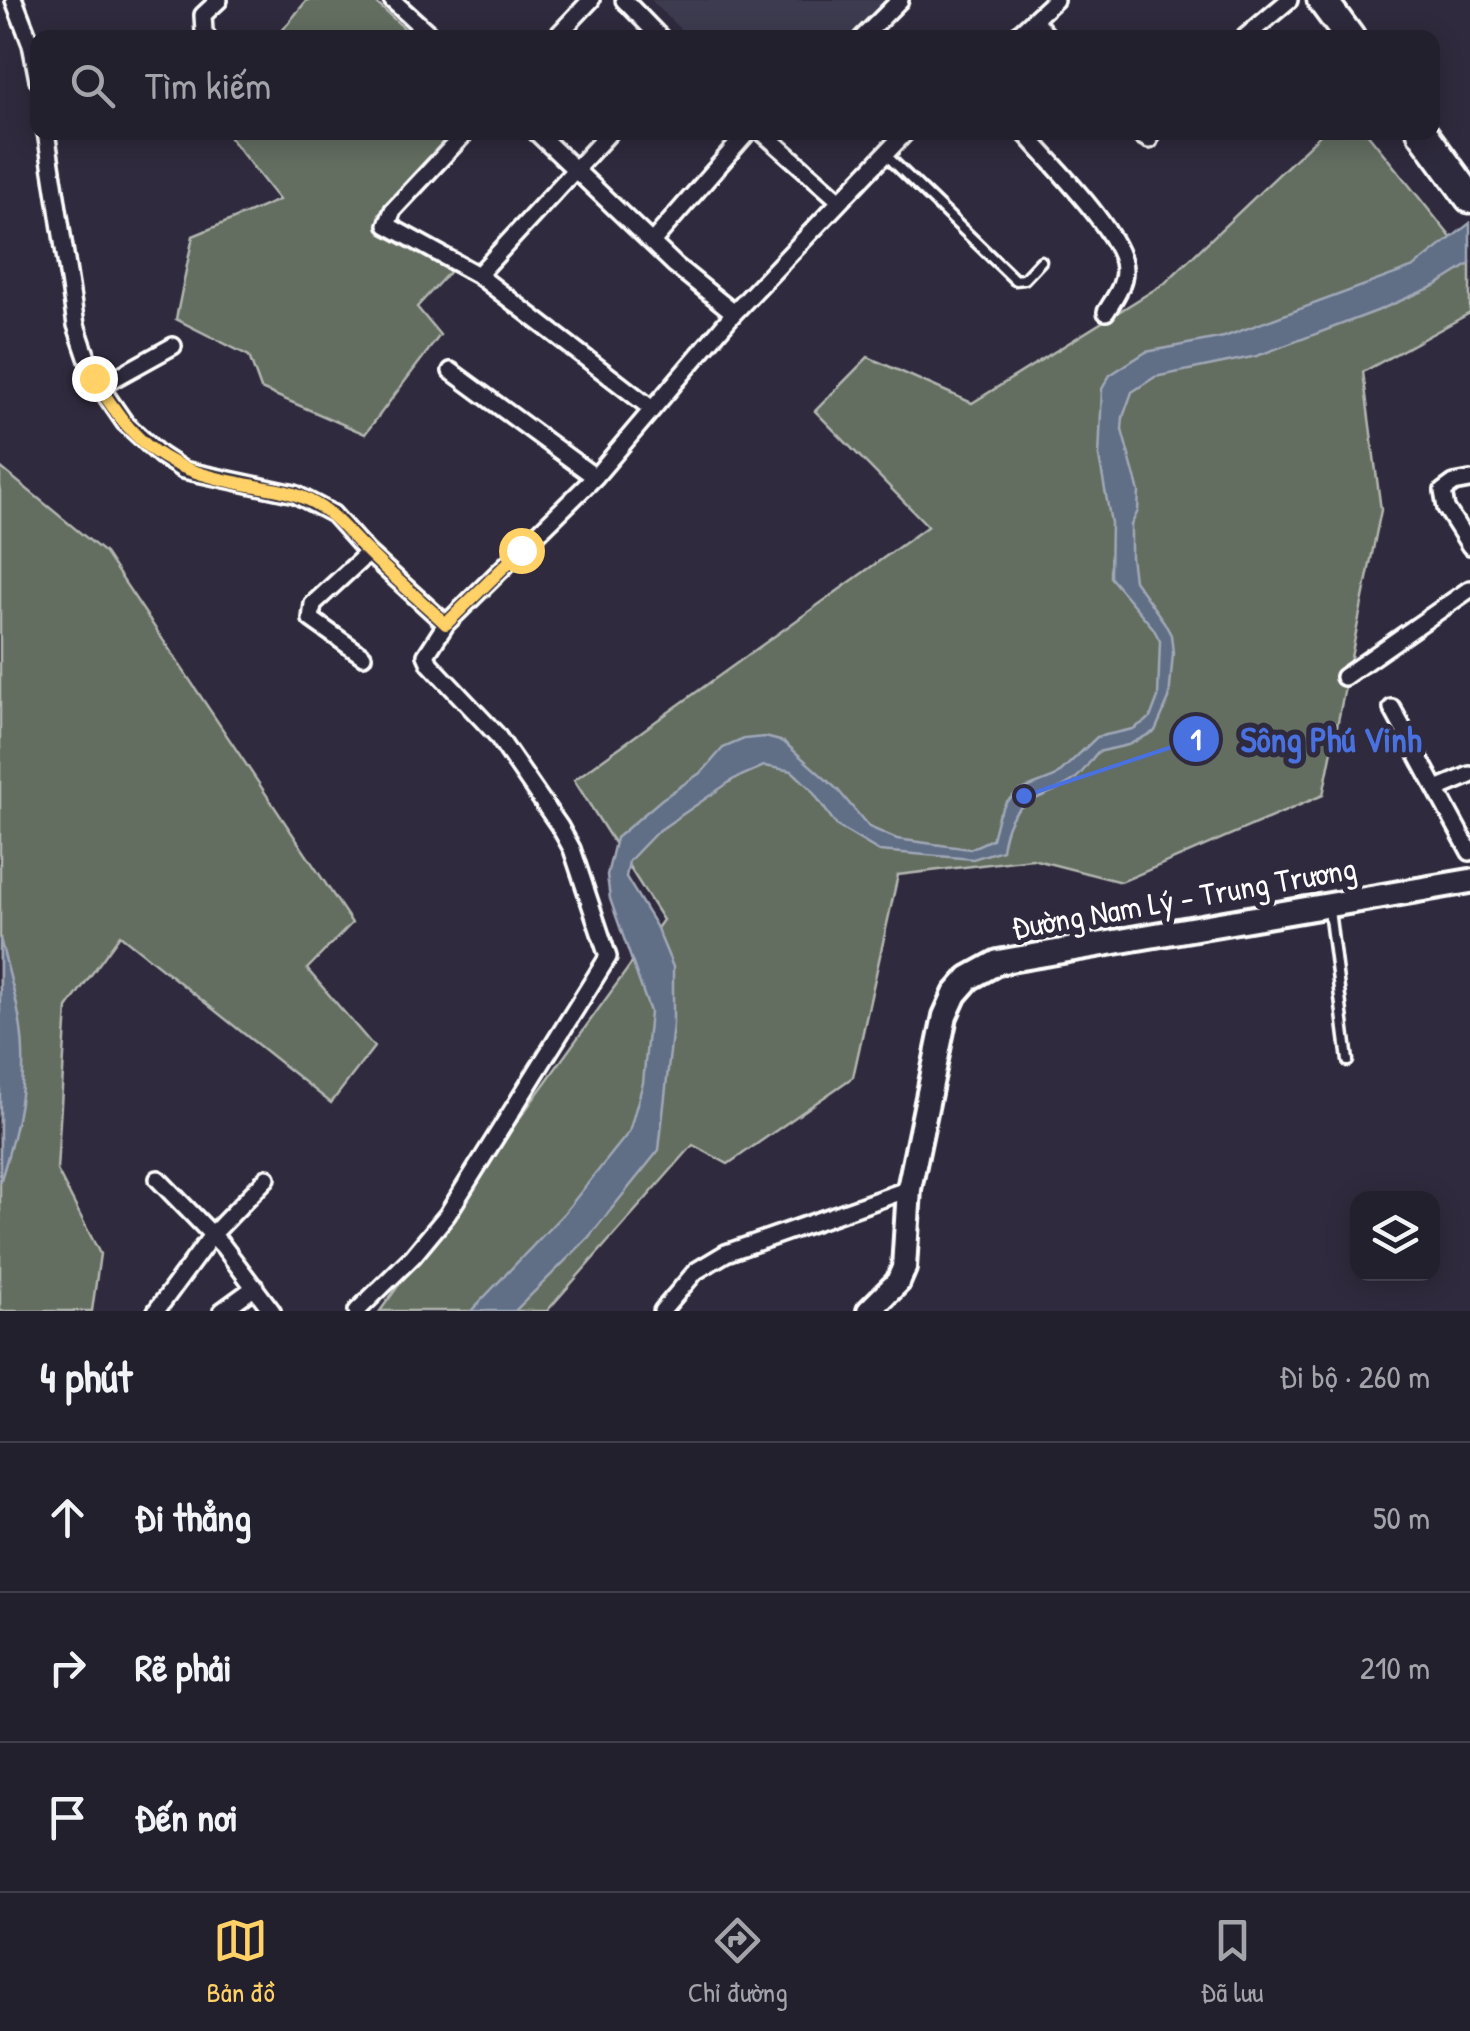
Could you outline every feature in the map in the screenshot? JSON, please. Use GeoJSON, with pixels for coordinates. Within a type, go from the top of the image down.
{"type":"FeatureCollection","features":[{"type":"Feature","properties":{"kind":"highway"},"geometry":{"type":"LineString","coordinates":[[1322,0],[1344,30]]}},
{"type":"Feature","properties":{"kind":"highway"},"geometry":{"type":"LineString","coordinates":[[1428,140],[1464,189]]}},
{"type":"Feature","properties":{"kind":"main road","name":"Đường Nam Lý - Trung Trương"},"geometry":{"type":"LineString","coordinates":[[869,1311],[898,1282],[904,1268],[908,1189],[945,1016],[955,994],[978,971],[998,962],[1470,882]]}},
{"type":"Feature","properties":{"kind":"street"},"geometry":{"type":"LineString","coordinates":[[14,0],[30,41]]}},
{"type":"Feature","properties":{"kind":"street"},"geometry":{"type":"LineString","coordinates":[[204,30],[203,15],[220,0]]}},
{"type":"Feature","properties":{"kind":"street"},"geometry":{"type":"LineString","coordinates":[[392,0],[425,30]]}},
{"type":"Feature","properties":{"kind":"street"},"geometry":{"type":"LineString","coordinates":[[563,30],[591,0]]}},
{"type":"Feature","properties":{"kind":"street"},"geometry":{"type":"LineString","coordinates":[[624,0],[653,30]]}},
{"type":"Feature","properties":{"kind":"street"},"geometry":{"type":"LineString","coordinates":[[870,30],[900,0]]}},
{"type":"Feature","properties":{"kind":"street"},"geometry":{"type":"LineString","coordinates":[[1023,30],[1055,0]]}},
{"type":"Feature","properties":{"kind":"street"},"geometry":{"type":"LineString","coordinates":[[1253,30],[1289,0]]}},
{"type":"Feature","properties":{"kind":"street"},"geometry":{"type":"LineString","coordinates":[[1034,20],[1042,30]]}},
{"type":"Feature","properties":{"kind":"street"},"geometry":{"type":"LineString","coordinates":[[47,140],[70,300],[83,349],[99,386],[125,423],[170,463],[201,476],[310,500],[332,514],[368,553],[446,624]]}},
{"type":"Feature","properties":{"kind":"street"},"geometry":{"type":"LineString","coordinates":[[459,140],[393,210],[387,226],[478,275],[652,410]]}},
{"type":"Feature","properties":{"kind":"street"},"geometry":{"type":"LineString","coordinates":[[544,140],[734,313]]}},
{"type":"Feature","properties":{"kind":"street"},"geometry":{"type":"LineString","coordinates":[[478,275],[603,140]]}},
{"type":"Feature","properties":{"kind":"street"},"geometry":{"type":"LineString","coordinates":[[652,242],[753,140]]}},
{"type":"Feature","properties":{"kind":"street"},"geometry":{"type":"LineString","coordinates":[[768,140],[839,200]]}},
{"type":"Feature","properties":{"kind":"street"},"geometry":{"type":"LineString","coordinates":[[357,1311],[421,1248],[447,1215],[608,957],[572,849],[560,827],[496,734],[426,655],[446,624],[594,477],[734,313],[898,140]]}},
{"type":"Feature","properties":{"kind":"street"},"geometry":{"type":"LineString","coordinates":[[1031,140],[1082,197],[1122,258],[1122,284],[1106,312]]}},
{"type":"Feature","properties":{"kind":"street"},"geometry":{"type":"LineString","coordinates":[[99,386],[173,346]]}},
{"type":"Feature","properties":{"kind":"street"},"geometry":{"type":"LineString","coordinates":[[451,371],[594,477]]}},
{"type":"Feature","properties":{"kind":"street"},"geometry":{"type":"LineString","coordinates":[[1470,480],[1442,490],[1446,508],[1470,546]]}},
{"type":"Feature","properties":{"kind":"street"},"geometry":{"type":"LineString","coordinates":[[363,656],[312,619],[310,612],[325,592],[368,553]]}},
{"type":"Feature","properties":{"kind":"street"},"geometry":{"type":"LineString","coordinates":[[1344,677],[1470,589]]}},
{"type":"Feature","properties":{"kind":"street"},"geometry":{"type":"LineString","coordinates":[[1392,708],[1470,852]]}},
{"type":"Feature","properties":{"kind":"street"},"geometry":{"type":"LineString","coordinates":[[1437,788],[1470,775]]}},
{"type":"Feature","properties":{"kind":"street"},"geometry":{"type":"LineString","coordinates":[[156,1311],[212,1235],[267,1178]]}},
{"type":"Feature","properties":{"kind":"street"},"geometry":{"type":"LineString","coordinates":[[158,1179],[212,1235],[272,1311]]}},
{"type":"Feature","properties":{"kind":"street"},"geometry":{"type":"LineString","coordinates":[[662,1311],[696,1271],[726,1253],[908,1189]]}},
{"type":"Feature","properties":{"kind":"street"},"geometry":{"type":"LineString","coordinates":[[222,1311],[254,1287]]}},
{"type":"Feature","properties":{"kind":"lane"},"geometry":{"type":"LineString","coordinates":[[884,154],[1014,280],[1024,279],[1041,261]]}},
{"type":"Feature","properties":{"kind":"lane"},"geometry":{"type":"LineString","coordinates":[[1328,906],[1348,1061]]}},
{"type":"Feature","properties":{"kind":"shaded area"},"geometry":{"type":"Polygon","coordinates":[[[651,0],[891,0],[861,30],[681,30],[651,0]]]}},
{"type":"Feature","properties":{"kind":"green space"},"geometry":{"type":"Polygon","coordinates":[[[307,0],[373,0],[406,30],[283,30],[307,0]]]}},
{"type":"Feature","properties":{"kind":"green space"},"geometry":{"type":"Polygon","coordinates":[[[232,140],[446,140],[379,214],[380,233],[450,271],[417,307],[440,335],[365,434],[261,389],[249,356],[176,319],[193,236],[279,200],[232,140]]]}},
{"type":"Feature","properties":{"kind":"green space"},"geometry":{"type":"Polygon","coordinates":[[[1315,140],[1373,140],[1470,261],[1470,313],[1363,372],[1381,510],[1323,795],[1121,882],[1032,859],[898,875],[853,1077],[728,1164],[693,1145],[547,1311],[380,1311],[663,920],[574,780],[928,526],[815,411],[868,357],[972,403],[1165,283],[1315,140]]]}},
{"type":"Feature","properties":{"kind":"green space"},"geometry":{"type":"Polygon","coordinates":[[[0,467],[105,553],[352,923],[307,969],[374,1047],[331,1103],[120,935],[67,1008],[57,1170],[100,1254],[92,1311],[0,1311],[0,467]]]}},
{"type":"Feature","properties":{"kind":"water"},"geometry":{"type":"Polygon","coordinates":[[[1470,223],[1470,264],[1435,286],[1257,356],[1155,377],[1132,392],[1122,430],[1139,492],[1138,511],[1131,525],[1131,557],[1134,580],[1171,635],[1169,699],[1155,731],[1128,745],[1098,752],[1075,779],[1017,811],[1002,850],[973,859],[879,851],[837,826],[810,788],[792,771],[764,766],[734,779],[657,832],[629,861],[626,877],[656,926],[673,967],[673,1025],[659,1150],[588,1238],[515,1311],[471,1311],[565,1212],[629,1132],[643,1083],[650,1012],[610,899],[607,875],[616,838],[703,771],[723,748],[744,739],[765,737],[784,742],[838,790],[869,827],[897,839],[970,849],[992,839],[1006,802],[1019,791],[1055,777],[1097,737],[1133,729],[1150,718],[1158,697],[1160,641],[1110,577],[1111,523],[1099,457],[1102,389],[1110,375],[1146,352],[1224,337],[1414,267],[1470,223]]]}},
{"type":"Feature","properties":{"kind":"water"},"geometry":{"type":"Polygon","coordinates":[[[0,938],[20,1023],[23,1069],[17,1118],[0,1183],[0,938]]]}},
{"type":"Feature","properties":{"kind":"place","name":"Sông Phú Vinh"},"geometry":{"type":"Point","coordinates":[1024,796]}},
{"type":"Feature","properties":{"kind":"route"},"geometry":{"type":"LineString","coordinates":[[94,378],[125,423],[170,463],[201,476],[310,500],[332,514],[368,553],[446,624],[521,550]]}}]}
